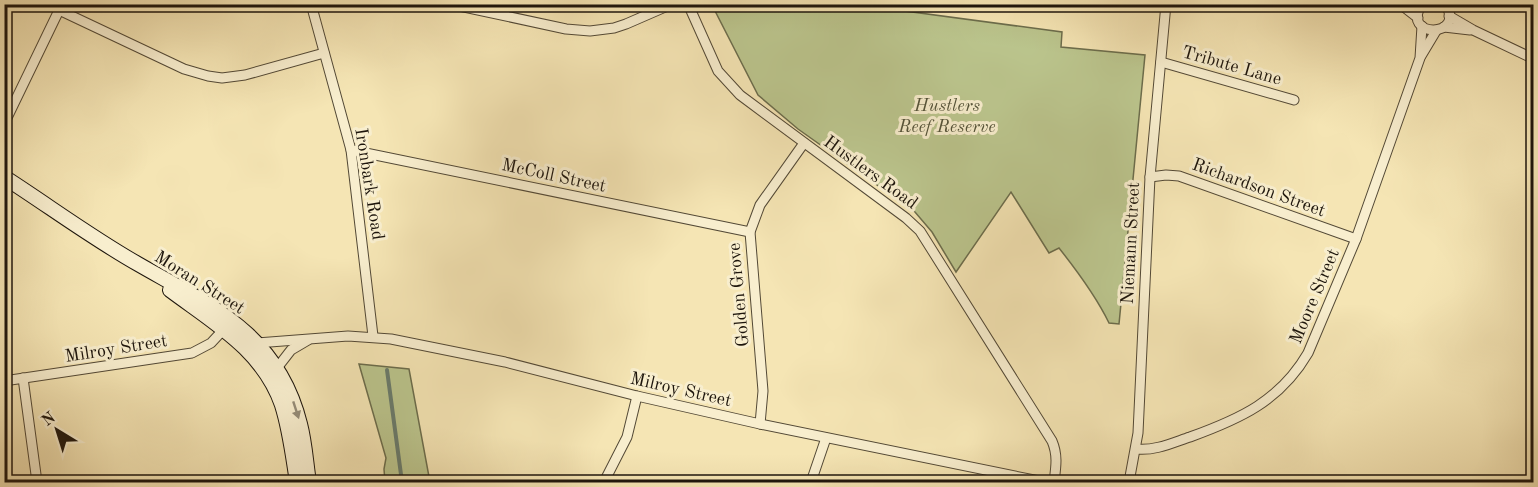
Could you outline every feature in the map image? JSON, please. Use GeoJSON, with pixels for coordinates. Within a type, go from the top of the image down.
{"type":"FeatureCollection","features":[{"type":"Feature","properties":{"kind":"street","name":"Ironbark Road"},"geometry":{"type":"LineString","coordinates":[[311,4],[351,150],[373,336]]}},
{"type":"Feature","properties":{"kind":"street"},"geometry":{"type":"LineString","coordinates":[[450,4],[566,29],[590,31],[620,26],[672,4]]}},
{"type":"Feature","properties":{"kind":"street","name":"Hustlers Road"},"geometry":{"type":"LineString","coordinates":[[688,4],[718,71],[740,95],[906,218],[920,231],[1052,441],[1056,456],[1054,483]]}},
{"type":"Feature","properties":{"kind":"street","name":"Niemann Street"},"geometry":{"type":"LineString","coordinates":[[1129,483],[1136,449],[1150,177],[1166,4]]}},
{"type":"Feature","properties":{"kind":"street"},"geometry":{"type":"LineString","coordinates":[[1400,4],[1427,30],[1473,30]]}},
{"type":"Feature","properties":{"kind":"street","name":"Moore Street"},"geometry":{"type":"LineString","coordinates":[[1419,58],[1422,4]]}},
{"type":"Feature","properties":{"kind":"street"},"geometry":{"type":"LineString","coordinates":[[4,124],[60,8],[184,69],[208,76],[222,78],[245,75],[324,53]]}},
{"type":"Feature","properties":{"kind":"street"},"geometry":{"type":"LineString","coordinates":[[1447,8],[1473,30],[1533,59]]}},
{"type":"Feature","properties":{"kind":"street","name":"Moore Street"},"geometry":{"type":"LineString","coordinates":[[1136,449],[1155,448],[1226,424],[1268,400],[1299,368],[1308,353],[1356,239],[1419,58],[1440,29],[1447,8]]}},
{"type":"Feature","properties":{"kind":"street","name":"Tribute Lane"},"geometry":{"type":"LineString","coordinates":[[1161,62],[1294,100]]}},
{"type":"Feature","properties":{"kind":"street","name":"Golden Grove"},"geometry":{"type":"LineString","coordinates":[[760,424],[763,391],[750,232],[760,205],[804,143]]}},
{"type":"Feature","properties":{"kind":"street","name":"McColl Street"},"geometry":{"type":"LineString","coordinates":[[351,150],[750,232]]}},
{"type":"Feature","properties":{"kind":"street","name":"Richardson Street"},"geometry":{"type":"LineString","coordinates":[[1150,177],[1179,176],[1356,239]]}},
{"type":"Feature","properties":{"kind":"street","name":"Moran Street"},"geometry":{"type":"LineString","coordinates":[[4,177],[136,263],[269,364]]}},
{"type":"Feature","properties":{"kind":"street","name":"Moran Street"},"geometry":{"type":"LineString","coordinates":[[136,263],[204,301],[237,324],[257,343],[269,364]]}},
{"type":"Feature","properties":{"kind":"street","name":"Milroy Street"},"geometry":{"type":"LineString","coordinates":[[4,381],[192,352],[211,343],[224,329]]}},
{"type":"Feature","properties":{"kind":"street","name":"Milroy Street"},"geometry":{"type":"LineString","coordinates":[[257,343],[337,336],[373,336],[505,362],[637,396],[760,424],[1044,483]]}},
{"type":"Feature","properties":{"kind":"street"},"geometry":{"type":"LineString","coordinates":[[269,364],[310,339]]}},
{"type":"Feature","properties":{"kind":"street"},"geometry":{"type":"LineString","coordinates":[[269,364],[285,417],[297,483]]}},
{"type":"Feature","properties":{"kind":"street"},"geometry":{"type":"LineString","coordinates":[[269,364],[291,396],[300,423],[309,483]]}},
{"type":"Feature","properties":{"kind":"street"},"geometry":{"type":"LineString","coordinates":[[23,378],[37,483]]}},
{"type":"Feature","properties":{"kind":"street"},"geometry":{"type":"LineString","coordinates":[[604,483],[627,437],[637,396]]}},
{"type":"Feature","properties":{"kind":"street"},"geometry":{"type":"LineString","coordinates":[[811,483],[826,438]]}},
{"type":"Feature","properties":{"kind":"street"},"geometry":{"type":"LineString","coordinates":[[1530,483],[1533,472]]}},
{"type":"Feature","properties":{"kind":"green space","name":"Hustlers Reef Reserve"},"geometry":{"type":"Polygon","coordinates":[[[712,5],[860,5],[1062,32],[1061,47],[1145,55],[1119,324],[1109,323],[1086,284],[1059,248],[1049,253],[1011,192],[956,272],[932,232],[915,212],[798,129],[758,95],[712,5]]]}},
{"type":"Feature","properties":{"kind":"green space"},"geometry":{"type":"Polygon","coordinates":[[[359,364],[409,369],[430,482],[385,482],[386,458],[359,364]]]}},
{"type":"Feature","properties":{"kind":"waterway"},"geometry":{"type":"LineString","coordinates":[[387,370],[402,482]]}}]}
